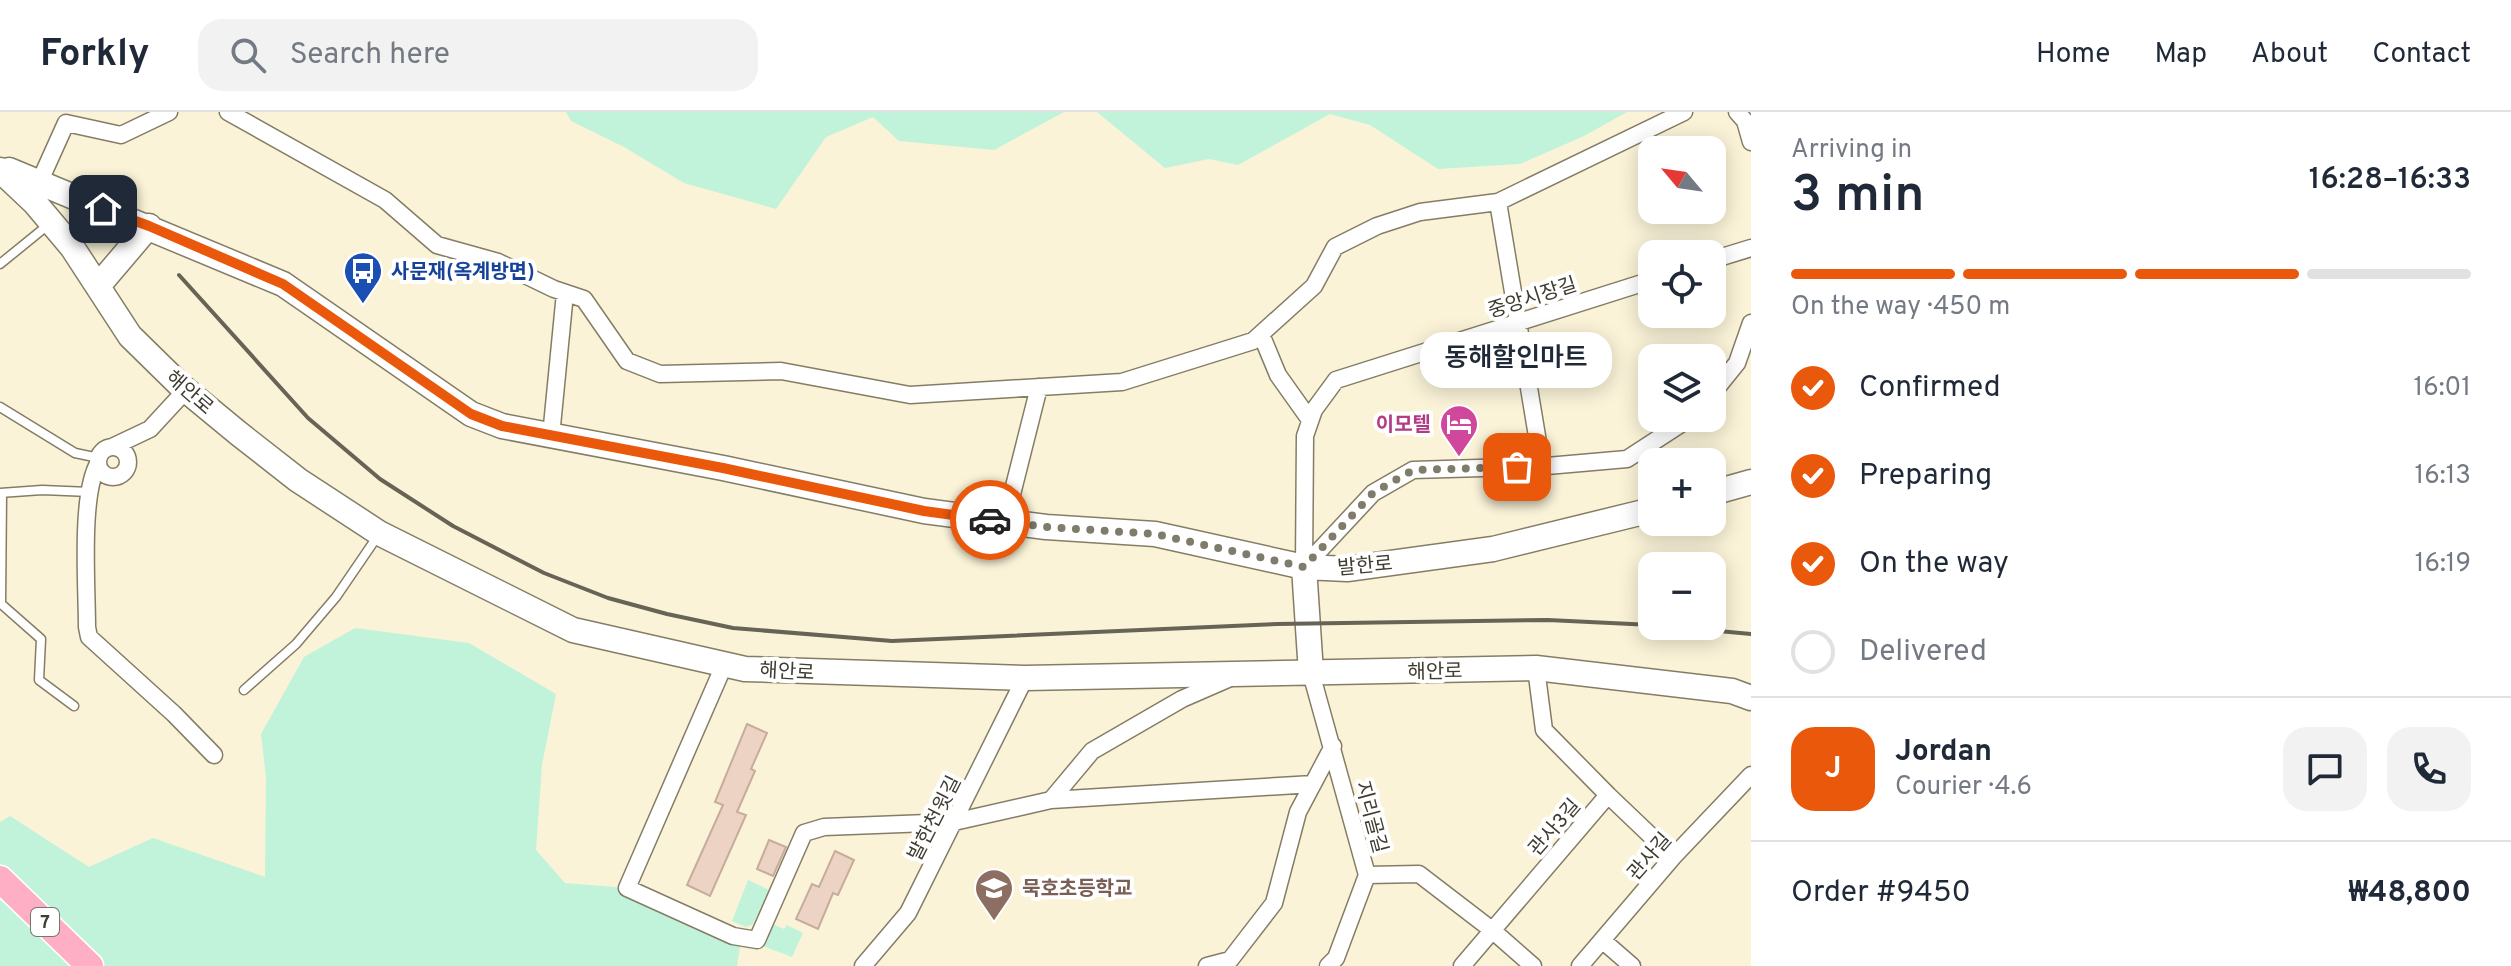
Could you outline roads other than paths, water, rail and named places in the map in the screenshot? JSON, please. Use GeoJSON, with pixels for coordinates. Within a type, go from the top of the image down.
{"type":"FeatureCollection","features":[{"type":"Feature","properties":{"kind":"main road","name":"7"},"geometry":{"type":"LineString","coordinates":[[0,879],[90,966]]}},
{"type":"Feature","properties":{"kind":"street"},"geometry":{"type":"LineString","coordinates":[[39,183],[66,123],[121,135],[169,112]]}},
{"type":"Feature","properties":{"kind":"street"},"geometry":{"type":"LineString","coordinates":[[228,112],[385,200],[437,245],[498,262],[584,299],[627,361],[660,374],[781,371],[910,395],[1122,382],[1253,341],[1314,286],[1335,247],[1377,226],[1420,212],[1498,202],[1684,112]]}},
{"type":"Feature","properties":{"kind":"street"},"geometry":{"type":"LineString","coordinates":[[1737,112],[1745,121],[1751,142]]}},
{"type":"Feature","properties":{"kind":"street","name":"발한로"},"geometry":{"type":"LineString","coordinates":[[0,168],[149,226],[283,284],[471,414],[502,426],[723,468],[924,511],[1046,527],[1155,534],[1304,567],[1347,569],[1493,549],[1638,513]]}},
{"type":"Feature","properties":{"kind":"street","name":"해안로"},"geometry":{"type":"LineString","coordinates":[[0,168],[72,247],[130,336],[186,390],[298,480],[379,533],[573,630],[745,669],[1025,678],[1536,668],[1732,691],[1751,698]]}},
{"type":"Feature","properties":{"kind":"street"},"geometry":{"type":"LineString","coordinates":[[1498,202],[1542,466]]}},
{"type":"Feature","properties":{"kind":"street"},"geometry":{"type":"LineString","coordinates":[[98,286],[149,226]]}},
{"type":"Feature","properties":{"kind":"street"},"geometry":{"type":"LineString","coordinates":[[1726,256],[1751,248]]}},
{"type":"Feature","properties":{"kind":"street","name":"중앙시장길"},"geometry":{"type":"LineString","coordinates":[[1304,567],[1305,436],[1314,410],[1336,380],[1638,284]]}},
{"type":"Feature","properties":{"kind":"street"},"geometry":{"type":"LineString","coordinates":[[551,436],[565,293]]}},
{"type":"Feature","properties":{"kind":"street"},"geometry":{"type":"LineString","coordinates":[[1726,377],[1737,363],[1751,323]]}},
{"type":"Feature","properties":{"kind":"street"},"geometry":{"type":"LineString","coordinates":[[1261,334],[1278,375],[1310,420]]}},
{"type":"Feature","properties":{"kind":"street"},"geometry":{"type":"LineString","coordinates":[[1005,522],[1039,387]]}},
{"type":"Feature","properties":{"kind":"street"},"geometry":{"type":"LineString","coordinates":[[186,390],[150,429],[103,456],[91,476],[87,627],[89,637],[214,755]]}},
{"type":"Feature","properties":{"kind":"street"},"geometry":{"type":"LineString","coordinates":[[90,492],[107,488],[146,440],[150,429]]}},
{"type":"Feature","properties":{"kind":"street"},"geometry":{"type":"LineString","coordinates":[[1311,673],[1304,567],[1373,493],[1413,470],[1542,466],[1627,459],[1668,432]]}},
{"type":"Feature","properties":{"kind":"street"},"geometry":{"type":"LineString","coordinates":[[103,456],[123,451],[123,471]]}},
{"type":"Feature","properties":{"kind":"street"},"geometry":{"type":"LineString","coordinates":[[103,456],[105,475],[123,471]]}},
{"type":"Feature","properties":{"kind":"street"},"geometry":{"type":"LineString","coordinates":[[1726,489],[1751,482]]}},
{"type":"Feature","properties":{"kind":"street"},"geometry":{"type":"LineString","coordinates":[[725,663],[627,888],[733,936],[757,940],[804,833],[824,827],[954,822],[1051,800],[1313,784]]}},
{"type":"Feature","properties":{"kind":"street","name":"관사3길"},"geometry":{"type":"LineString","coordinates":[[1462,966],[1608,795],[1544,730],[1536,668]]}},
{"type":"Feature","properties":{"kind":"street","name":"지리골길"},"geometry":{"type":"LineString","coordinates":[[1311,673],[1367,875],[1336,958],[1328,966]]}},
{"type":"Feature","properties":{"kind":"street"},"geometry":{"type":"LineString","coordinates":[[1051,800],[1092,751],[1182,699],[1237,675]]}},
{"type":"Feature","properties":{"kind":"street","name":"발한천윗길"},"geometry":{"type":"LineString","coordinates":[[863,966],[908,913],[1025,678]]}},
{"type":"Feature","properties":{"kind":"street"},"geometry":{"type":"LineString","coordinates":[[1207,966],[1230,960],[1274,903],[1298,812],[1333,746]]}},
{"type":"Feature","properties":{"kind":"street","name":"관사길"},"geometry":{"type":"LineString","coordinates":[[1580,966],[1673,857],[1751,775]]}},
{"type":"Feature","properties":{"kind":"street"},"geometry":{"type":"LineString","coordinates":[[1608,795],[1673,857]]}},
{"type":"Feature","properties":{"kind":"street"},"geometry":{"type":"LineString","coordinates":[[1367,875],[1419,874],[1533,966]]}},
{"type":"Feature","properties":{"kind":"street"},"geometry":{"type":"LineString","coordinates":[[1602,940],[1632,966]]}},
{"type":"Feature","properties":{"kind":"lane"},"geometry":{"type":"LineString","coordinates":[[0,264],[52,222]]}},
{"type":"Feature","properties":{"kind":"lane"},"geometry":{"type":"LineString","coordinates":[[0,407],[75,453],[103,456]]}},
{"type":"Feature","properties":{"kind":"lane"},"geometry":{"type":"LineString","coordinates":[[74,706],[39,680],[41,639],[0,604],[1,493],[42,490],[90,492]]}},
{"type":"Feature","properties":{"kind":"lane"},"geometry":{"type":"LineString","coordinates":[[244,690],[296,644],[336,597],[379,533]]}},
{"type":"Feature","properties":{"kind":"railway"},"geometry":{"type":"LineString","coordinates":[[179,275],[308,418],[380,479],[453,526],[544,573],[608,598],[667,614],[733,628],[892,641],[1277,624],[1548,620],[1638,624]]}},
{"type":"Feature","properties":{"kind":"railway"},"geometry":{"type":"LineString","coordinates":[[1726,632],[1751,634]]}},
{"type":"Feature","properties":{"kind":"place","name":"사문재(옥계방면)"},"geometry":{"type":"Point","coordinates":[363,305]}},
{"type":"Feature","properties":{"kind":"place","name":"이모텔"},"geometry":{"type":"Point","coordinates":[1459,458]}},
{"type":"Feature","properties":{"kind":"place","name":"동해할인마트"},"geometry":{"type":"Point","coordinates":[1517,467]}},
{"type":"Feature","properties":{"kind":"place","name":"묵호초등학교"},"geometry":{"type":"Point","coordinates":[994,922]}}]}
